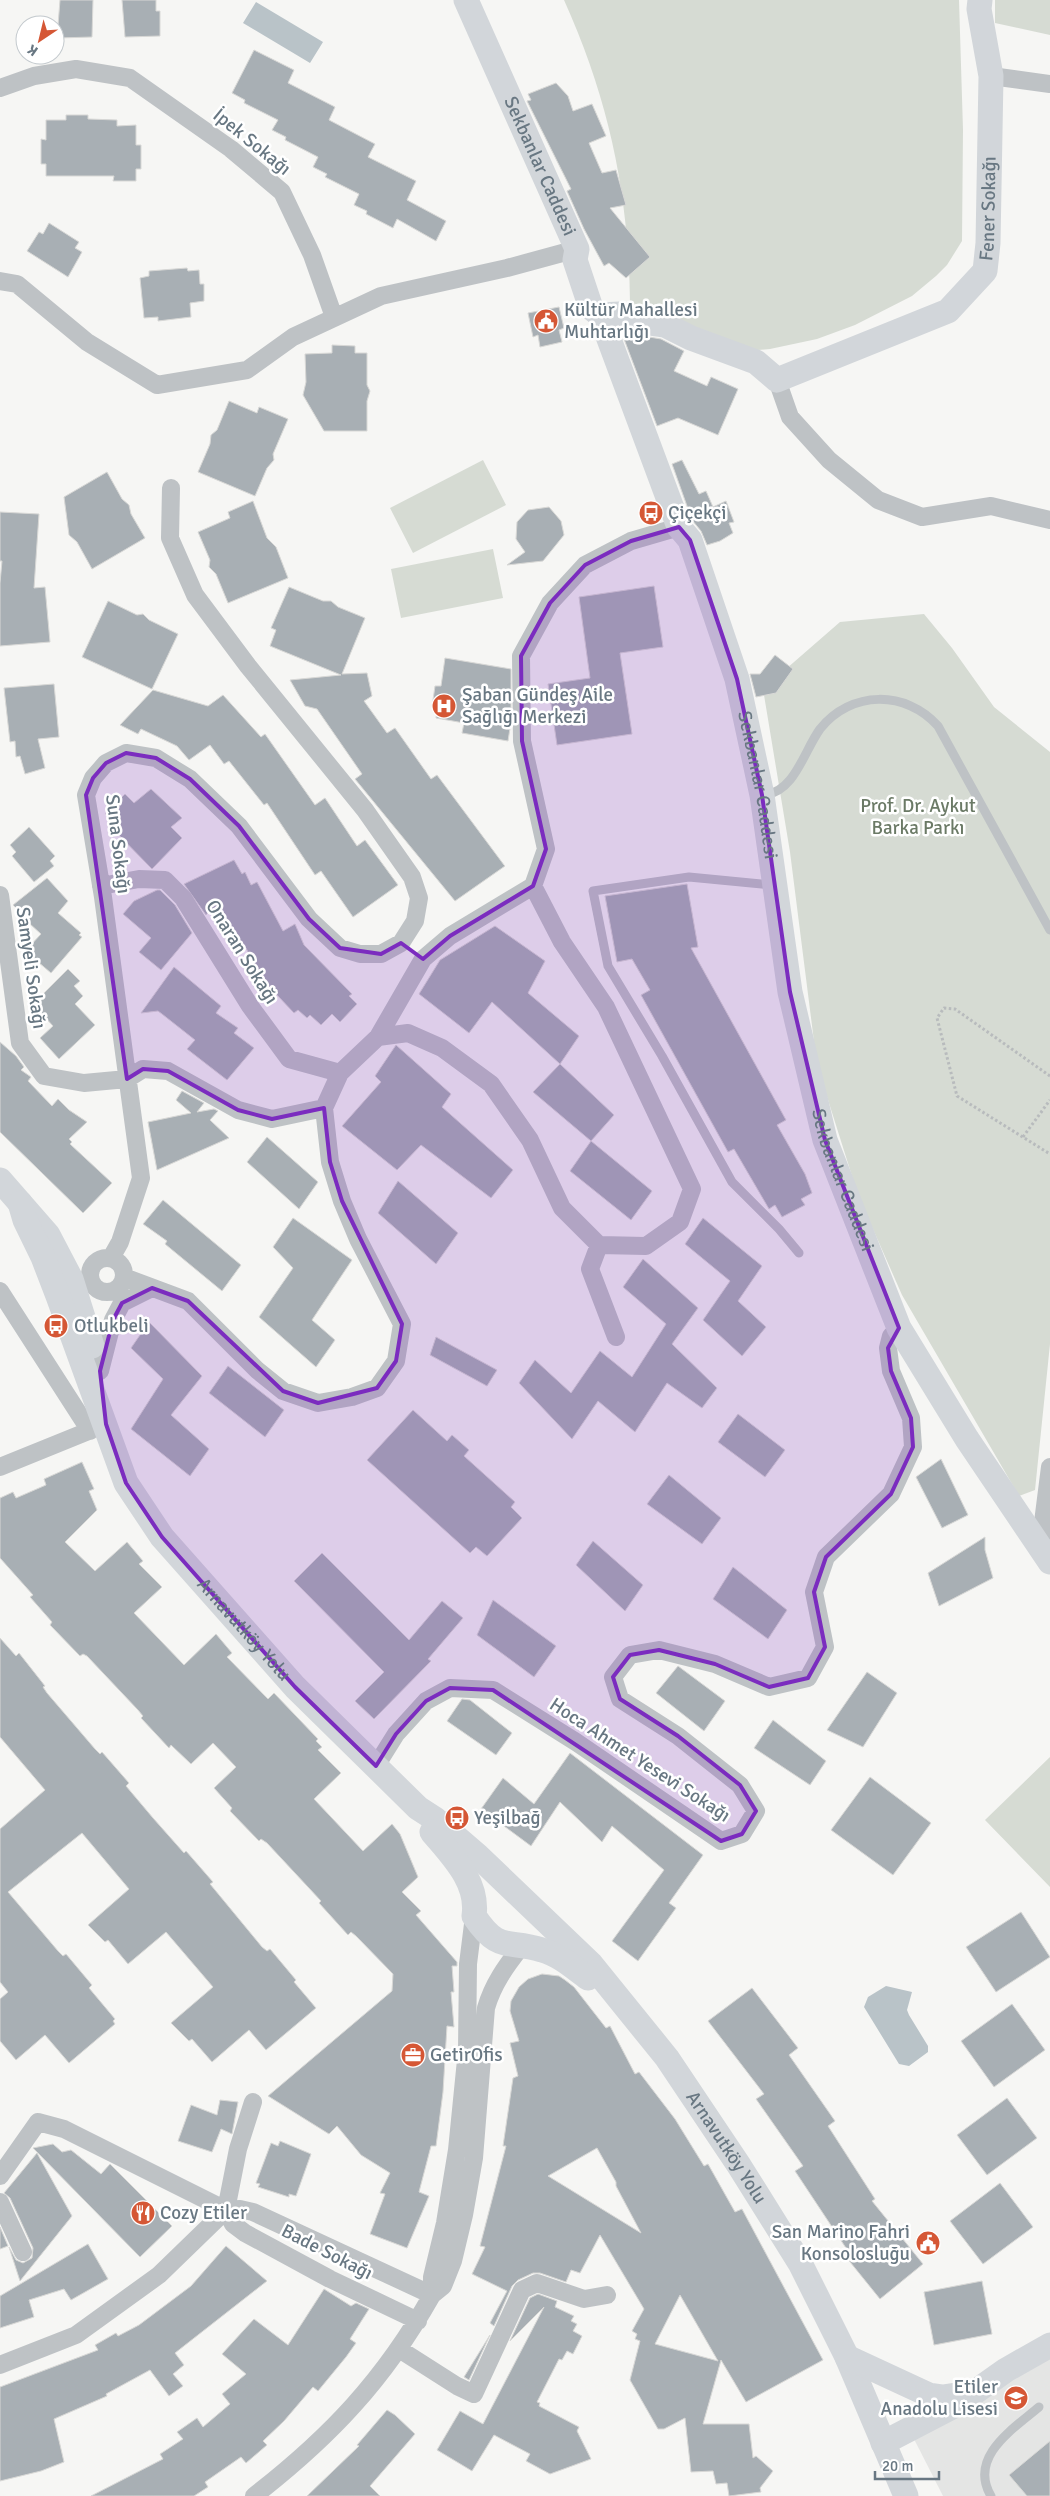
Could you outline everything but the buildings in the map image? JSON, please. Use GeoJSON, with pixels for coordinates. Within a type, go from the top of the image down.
{"type":"FeatureCollection","features":[{"type":"Feature","properties":{"kind":"main road","name":"Sekbanlar Caddesi"},"geometry":{"type":"LineString","coordinates":[[466,0],[577,249],[575,260],[591,308],[600,315],[679,528],[690,540],[738,679],[762,795],[790,992],[825,1140],[899,1328],[968,1438],[1045,1554]]}},
{"type":"Feature","properties":{"kind":"main road","name":"Fener Sokağı"},"geometry":{"type":"LineString","coordinates":[[777,380],[948,311],[985,271],[988,243],[991,76],[979,9],[980,0]]}},
{"type":"Feature","properties":{"kind":"main road"},"geometry":{"type":"LineString","coordinates":[[600,315],[620,314],[643,322],[665,325],[691,338],[756,362],[777,380]]}},
{"type":"Feature","properties":{"kind":"main road"},"geometry":{"type":"LineString","coordinates":[[0,1180],[20,1204],[25,1220],[69,1291],[100,1371],[98,1427]]}},
{"type":"Feature","properties":{"kind":"main road"},"geometry":{"type":"LineString","coordinates":[[69,1291],[86,1379],[98,1427]]}},
{"type":"Feature","properties":{"kind":"main road","name":"Arnavutköy Yolu"},"geometry":{"type":"LineString","coordinates":[[98,1427],[126,1483],[162,1537],[295,1687],[418,1808]]}},
{"type":"Feature","properties":{"kind":"main road"},"geometry":{"type":"LineString","coordinates":[[418,1808],[435,1819],[512,1886],[594,1966],[619,2000]]}},
{"type":"Feature","properties":{"kind":"main road"},"geometry":{"type":"LineString","coordinates":[[418,1808],[424,1823],[452,1854],[468,1881],[475,1908],[486,1934],[506,1944],[543,1950],[567,1962],[619,2000]]}},
{"type":"Feature","properties":{"kind":"main road"},"geometry":{"type":"LineString","coordinates":[[475,1908],[491,1889],[501,1885],[512,1886]]}},
{"type":"Feature","properties":{"kind":"main road"},"geometry":{"type":"LineString","coordinates":[[521,1947],[536,1922],[535,1909]]}},
{"type":"Feature","properties":{"kind":"main road","name":"Arnavutköy Yolu"},"geometry":{"type":"LineString","coordinates":[[619,2000],[667,2058],[800,2263],[846,2358],[906,2496]]}},
{"type":"Feature","properties":{"kind":"main road"},"geometry":{"type":"LineString","coordinates":[[882,2443],[938,2415],[1050,2345]]}},
{"type":"Feature","properties":{"kind":"main road"},"geometry":{"type":"LineString","coordinates":[[846,2358],[929,2395],[943,2397],[971,2393]]}},
{"type":"Feature","properties":{"kind":"street","name":"İpek Sokağı"},"geometry":{"type":"LineString","coordinates":[[0,88],[34,76],[76,69],[130,78],[230,149],[282,192],[312,256],[334,318]]}},
{"type":"Feature","properties":{"kind":"street"},"geometry":{"type":"LineString","coordinates":[[991,76],[1050,84]]}},
{"type":"Feature","properties":{"kind":"street"},"geometry":{"type":"LineString","coordinates":[[0,281],[17,284],[87,342],[158,386],[247,370],[293,337],[381,296],[507,268],[577,249]]}},
{"type":"Feature","properties":{"kind":"street"},"geometry":{"type":"LineString","coordinates":[[777,380],[790,418],[829,460],[878,500],[922,517],[991,506],[1050,520]]}},
{"type":"Feature","properties":{"kind":"street"},"geometry":{"type":"LineString","coordinates":[[171,488],[170,538],[195,595],[248,666],[365,810],[412,877],[419,898],[415,920],[401,943],[423,959]]}},
{"type":"Feature","properties":{"kind":"street"},"geometry":{"type":"LineString","coordinates":[[124,1277],[188,1301],[257,1370],[283,1391],[318,1403],[352,1397],[377,1388],[396,1361],[402,1324],[358,1239],[342,1201],[330,1162],[324,1108],[340,1073],[378,1037],[423,959],[450,936],[534,886],[546,849],[522,741],[521,656],[550,604],[586,565],[631,541],[679,528]]}},
{"type":"Feature","properties":{"kind":"street","name":"Suna Sokağı"},"geometry":{"type":"LineString","coordinates":[[111,1258],[120,1242],[141,1178],[101,886],[86,795],[93,778],[106,763],[126,753],[156,758],[190,779],[239,826],[310,919],[340,948],[360,954],[381,954],[401,943]]}},
{"type":"Feature","properties":{"kind":"street","name":"Onaran Sokağı"},"geometry":{"type":"LineString","coordinates":[[101,886],[139,879],[165,880],[183,898],[240,991],[289,1059],[340,1073]]}},
{"type":"Feature","properties":{"kind":"street"},"geometry":{"type":"LineString","coordinates":[[378,1037],[408,1033],[442,1048],[490,1084],[530,1140],[562,1208],[599,1245],[646,1246],[680,1222],[692,1188],[606,1007],[562,942],[534,886]]}},
{"type":"Feature","properties":{"kind":"street","name":"Samyeli Sokağı"},"geometry":{"type":"LineString","coordinates":[[0,895],[20,1043],[44,1076],[84,1083],[127,1079]]}},
{"type":"Feature","properties":{"kind":"street"},"geometry":{"type":"LineString","coordinates":[[127,1079],[143,1070],[168,1072],[238,1110],[272,1119],[324,1108]]}},
{"type":"Feature","properties":{"kind":"street"},"geometry":{"type":"LineString","coordinates":[[599,1245],[590,1269],[616,1337]]}},
{"type":"Feature","properties":{"kind":"street"},"geometry":{"type":"LineString","coordinates":[[69,1291],[94,1264],[101,1259],[111,1258],[123,1267],[124,1277],[120,1286],[111,1292],[105,1292],[95,1287],[90,1276],[94,1264]]}},
{"type":"Feature","properties":{"kind":"street"},"geometry":{"type":"LineString","coordinates":[[100,1371],[113,1320],[122,1303],[152,1288]]}},
{"type":"Feature","properties":{"kind":"street"},"geometry":{"type":"LineString","coordinates":[[0,1291],[98,1427],[0,1467]]}},
{"type":"Feature","properties":{"kind":"street"},"geometry":{"type":"LineString","coordinates":[[69,1291],[111,1292]]}},
{"type":"Feature","properties":{"kind":"street","name":"Hoca Ahmet Yesevi Sokağı"},"geometry":{"type":"LineString","coordinates":[[376,1766],[396,1734],[426,1701],[450,1688],[493,1690],[576,1742],[721,1841],[742,1834],[756,1810],[740,1785],[678,1736],[620,1699],[613,1677],[630,1655],[659,1650],[715,1664],[769,1687],[808,1678],[825,1648],[814,1592],[826,1557],[891,1494],[913,1447],[911,1418],[891,1371],[888,1348],[891,1336],[899,1328]]}},
{"type":"Feature","properties":{"kind":"street"},"geometry":{"type":"LineString","coordinates":[[1045,1554],[1050,1468]]}},
{"type":"Feature","properties":{"kind":"street"},"geometry":{"type":"LineString","coordinates":[[432,2296],[432,2277],[445,2223],[457,2150],[467,2050],[468,1964],[475,1908]]}},
{"type":"Feature","properties":{"kind":"street"},"geometry":{"type":"LineString","coordinates":[[254,2496],[299,2461],[337,2425],[381,2375],[432,2296],[443,2286],[453,2261],[464,2215],[474,2158],[486,2008],[490,1993],[503,1969],[521,1947]]}},
{"type":"Feature","properties":{"kind":"street"},"geometry":{"type":"LineString","coordinates":[[0,2365],[76,2335],[158,2275],[226,2210],[238,2149],[253,2102]]}},
{"type":"Feature","properties":{"kind":"street","name":"Bade Sokağı"},"geometry":{"type":"LineString","coordinates":[[0,2176],[38,2122],[64,2129],[226,2210],[240,2209],[253,2212],[432,2296]]}},
{"type":"Feature","properties":{"kind":"street"},"geometry":{"type":"LineString","coordinates":[[0,2202],[23,2252]]}},
{"type":"Feature","properties":{"kind":"street","name":"Bade Sokağı"},"geometry":{"type":"LineString","coordinates":[[226,2210],[233,2224],[245,2233],[330,2278],[418,2320]]}},
{"type":"Feature","properties":{"kind":"street"},"geometry":{"type":"LineString","coordinates":[[399,2349],[457,2386],[474,2394],[522,2290],[537,2283],[584,2299],[607,2295]]}},
{"type":"Feature","properties":{"kind":"lane"},"geometry":{"type":"LineString","coordinates":[[762,795],[776,792],[784,787],[820,729],[846,708],[873,699],[898,700],[909,704],[930,717],[938,726],[1050,930]]}},
{"type":"Feature","properties":{"kind":"lane"},"geometry":{"type":"LineString","coordinates":[[775,885],[689,877],[593,891],[608,966],[662,1056],[732,1182],[799,1253]]}},
{"type":"Feature","properties":{"kind":"lane"},"geometry":{"type":"LineString","coordinates":[[992,2496],[986,2486],[986,2460],[999,2442],[1039,2407]]}},
{"type":"Feature","properties":{"kind":"path"},"geometry":{"type":"LineString","coordinates":[[1050,1076],[955,1009],[944,1008],[937,1018],[957,1096],[1050,1154]]}},
{"type":"Feature","properties":{"kind":"path"},"geometry":{"type":"LineString","coordinates":[[1023,1137],[1050,1100]]}},
{"type":"Feature","properties":{"kind":"highlighted area"},"geometry":{"type":"Polygon","coordinates":[[[679,527],[690,540],[737,679],[762,795],[790,992],[825,1140],[899,1328],[888,1348],[891,1371],[911,1418],[913,1447],[891,1494],[826,1557],[814,1592],[825,1647],[808,1678],[769,1687],[715,1664],[659,1650],[630,1655],[613,1677],[620,1699],[678,1736],[740,1785],[756,1811],[742,1834],[721,1841],[493,1690],[450,1688],[426,1701],[396,1734],[376,1766],[295,1687],[162,1537],[126,1483],[106,1424],[100,1371],[113,1320],[122,1303],[152,1288],[188,1301],[283,1391],[318,1403],[377,1388],[396,1361],[402,1324],[342,1201],[330,1162],[324,1108],[272,1119],[238,1110],[168,1071],[143,1069],[127,1079],[86,795],[93,778],[106,763],[126,753],[156,758],[190,779],[239,826],[309,919],[340,948],[381,954],[401,943],[423,959],[450,936],[533,886],[546,849],[522,741],[521,656],[550,603],[585,565],[631,541],[679,527]]]}},
{"type":"Feature","properties":{"kind":"shaded area"},"geometry":{"type":"Polygon","coordinates":[[[256,2],[323,42],[310,63],[243,23],[256,2]]]}},
{"type":"Feature","properties":{"kind":"shaded area"},"geometry":{"type":"Polygon","coordinates":[[[886,1986],[912,1992],[907,2010],[928,2046],[928,2052],[909,2066],[899,2064],[864,2007],[868,1997],[886,1986]]]}},
{"type":"Feature","properties":{"kind":"shaded area","name":"Etiler Anadolu Lisesi"},"geometry":{"type":"Polygon","coordinates":[[[1050,2357],[1050,2496],[943,2496],[914,2439],[1050,2357]]]}},
{"type":"Feature","properties":{"kind":"green space"},"geometry":{"type":"Polygon","coordinates":[[[564,0],[959,0],[963,130],[962,241],[947,265],[912,296],[855,325],[817,339],[770,349],[746,351],[630,311],[626,230],[614,152],[594,76],[564,0]]]}},
{"type":"Feature","properties":{"kind":"green space"},"geometry":{"type":"Polygon","coordinates":[[[995,0],[1050,0],[1050,35],[995,23],[995,0]]]}},
{"type":"Feature","properties":{"kind":"green space"},"geometry":{"type":"Polygon","coordinates":[[[483,460],[506,505],[413,553],[390,508],[483,460]]]}},
{"type":"Feature","properties":{"kind":"green space"},"geometry":{"type":"Polygon","coordinates":[[[493,549],[503,598],[401,618],[391,569],[493,549]]]}},
{"type":"Feature","properties":{"kind":"green space","name":"Prof. Dr. Aykut Barka Parkı"},"geometry":{"type":"Polygon","coordinates":[[[924,614],[952,648],[994,707],[1050,752],[1050,1344],[1035,1490],[1019,1496],[902,1295],[858,1195],[817,1065],[790,852],[763,689],[840,622],[924,614]]]}},
{"type":"Feature","properties":{"kind":"green space"},"geometry":{"type":"Polygon","coordinates":[[[1050,1757],[1050,1887],[985,1820],[1050,1757]]]}},
{"type":"Feature","properties":{"kind":"place","name":"Kültür Mahallesi Muhtarlığı"},"geometry":{"type":"Point","coordinates":[546,321]}},
{"type":"Feature","properties":{"kind":"place","name":"Çiçekçi"},"geometry":{"type":"Point","coordinates":[651,513]}},
{"type":"Feature","properties":{"kind":"place","name":"Şaban Gündeş Aile Sağlığı Merkezi"},"geometry":{"type":"Point","coordinates":[444,706]}},
{"type":"Feature","properties":{"kind":"place","name":"Otlukbeli"},"geometry":{"type":"Point","coordinates":[56,1326]}},
{"type":"Feature","properties":{"kind":"place","name":"Yeşilbağ"},"geometry":{"type":"Point","coordinates":[457,1818]}},
{"type":"Feature","properties":{"kind":"place","name":"GetirOfis"},"geometry":{"type":"Point","coordinates":[413,2055]}},
{"type":"Feature","properties":{"kind":"place","name":"Cozy Etiler"},"geometry":{"type":"Point","coordinates":[143,2213]}},
{"type":"Feature","properties":{"kind":"place","name":"San Marino Fahri Konsolosluğu"},"geometry":{"type":"Point","coordinates":[928,2243]}},
{"type":"Feature","properties":{"kind":"place","name":"Etiler Anadolu Lisesi"},"geometry":{"type":"Point","coordinates":[1016,2398]}}]}
